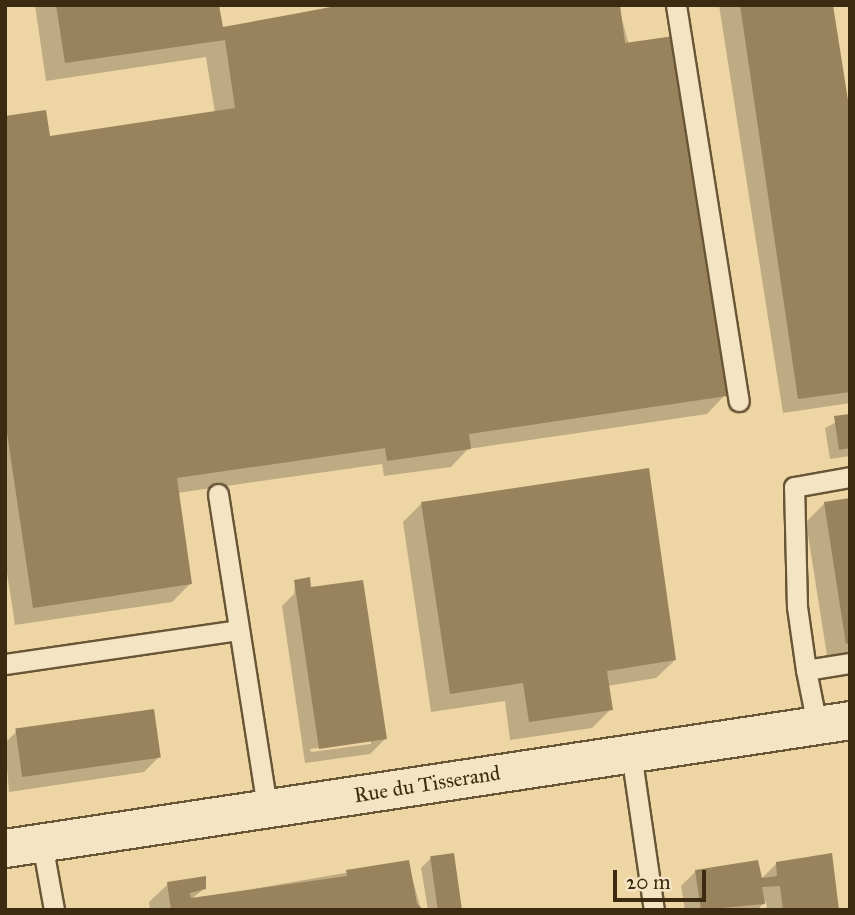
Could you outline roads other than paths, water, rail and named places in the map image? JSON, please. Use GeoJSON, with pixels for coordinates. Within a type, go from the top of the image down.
{"type":"FeatureCollection","features":[{"type":"Feature","properties":{"kind":"street","name":"Rue du Tisserand"},"geometry":{"type":"LineString","coordinates":[[5,848],[833,722]]}},
{"type":"Feature","properties":{"kind":"lane"},"geometry":{"type":"LineString","coordinates":[[676,5],[739,401]]}},
{"type":"Feature","properties":{"kind":"lane"},"geometry":{"type":"LineString","coordinates":[[833,722],[806,670],[797,607],[794,486],[850,477]]}},
{"type":"Feature","properties":{"kind":"lane"},"geometry":{"type":"LineString","coordinates":[[218,494],[267,808]]}},
{"type":"Feature","properties":{"kind":"lane"},"geometry":{"type":"LineString","coordinates":[[5,664],[239,630]]}},
{"type":"Feature","properties":{"kind":"lane"},"geometry":{"type":"LineString","coordinates":[[806,670],[850,663]]}},
{"type":"Feature","properties":{"kind":"lane"},"geometry":{"type":"LineString","coordinates":[[631,753],[654,910]]}},
{"type":"Feature","properties":{"kind":"lane"},"geometry":{"type":"LineString","coordinates":[[42,843],[54,910]]}}]}
